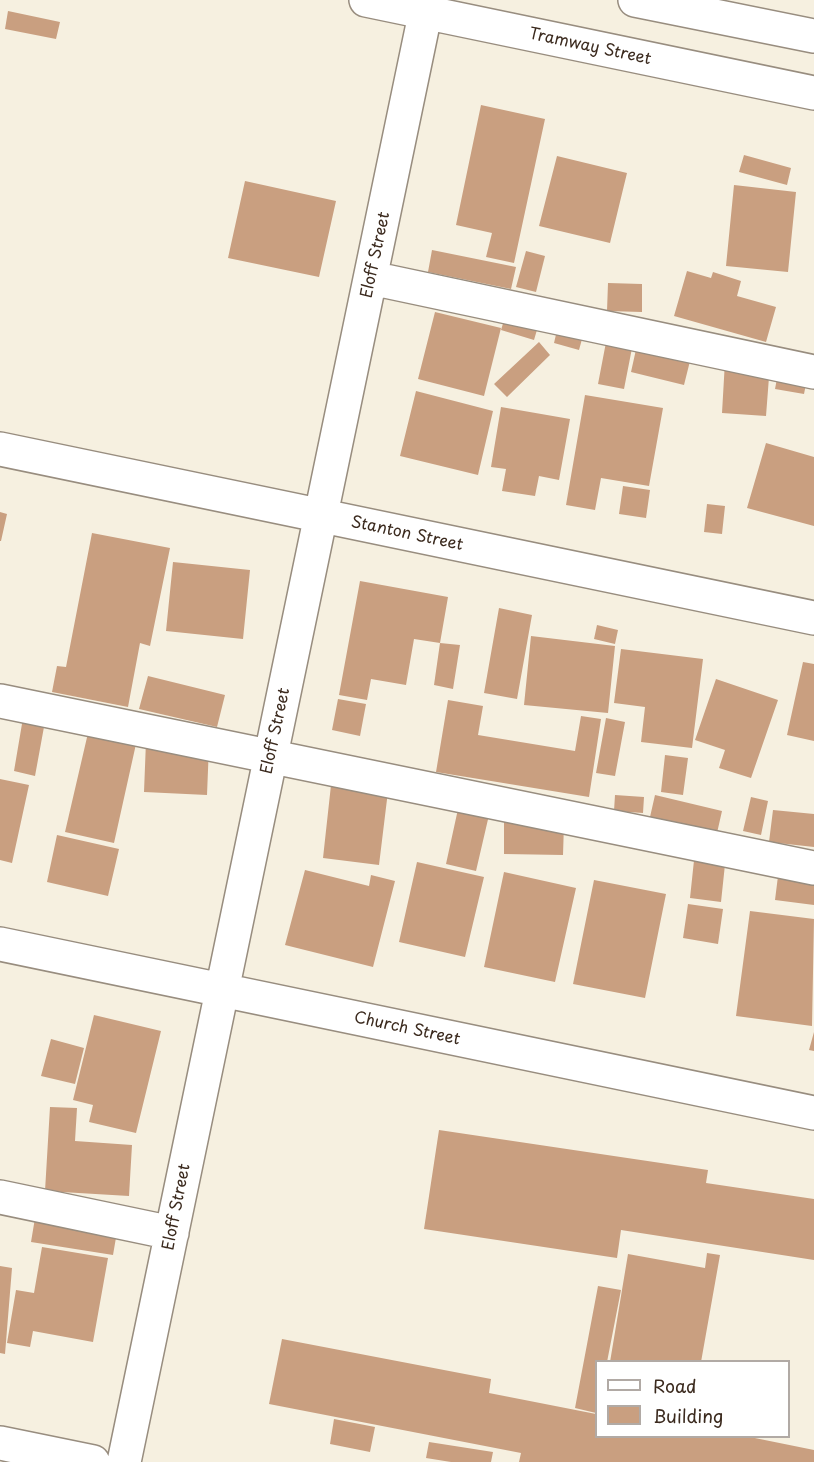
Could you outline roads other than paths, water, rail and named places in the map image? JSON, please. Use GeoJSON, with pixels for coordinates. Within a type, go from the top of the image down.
{"type":"FeatureCollection","features":[{"type":"Feature","properties":{"kind":"street","name":"Tramway Street"},"geometry":{"type":"LineString","coordinates":[[366,0],[427,6],[814,93]]}},
{"type":"Feature","properties":{"kind":"street"},"geometry":{"type":"LineString","coordinates":[[635,0],[814,36]]}},
{"type":"Feature","properties":{"kind":"street","name":"Eloff Street"},"geometry":{"type":"LineString","coordinates":[[124,1462],[220,990],[322,516],[427,6]]}},
{"type":"Feature","properties":{"kind":"street"},"geometry":{"type":"LineString","coordinates":[[371,278],[814,372]]}},
{"type":"Feature","properties":{"kind":"street","name":"Stanton Street"},"geometry":{"type":"LineString","coordinates":[[0,449],[814,618]]}},
{"type":"Feature","properties":{"kind":"street"},"geometry":{"type":"LineString","coordinates":[[0,701],[814,868]]}},
{"type":"Feature","properties":{"kind":"street","name":"Church Street"},"geometry":{"type":"LineString","coordinates":[[0,944],[814,1113]]}},
{"type":"Feature","properties":{"kind":"street"},"geometry":{"type":"LineString","coordinates":[[0,1197],[172,1233]]}},
{"type":"Feature","properties":{"kind":"street"},"geometry":{"type":"LineString","coordinates":[[0,1443],[93,1462]]}}]}
